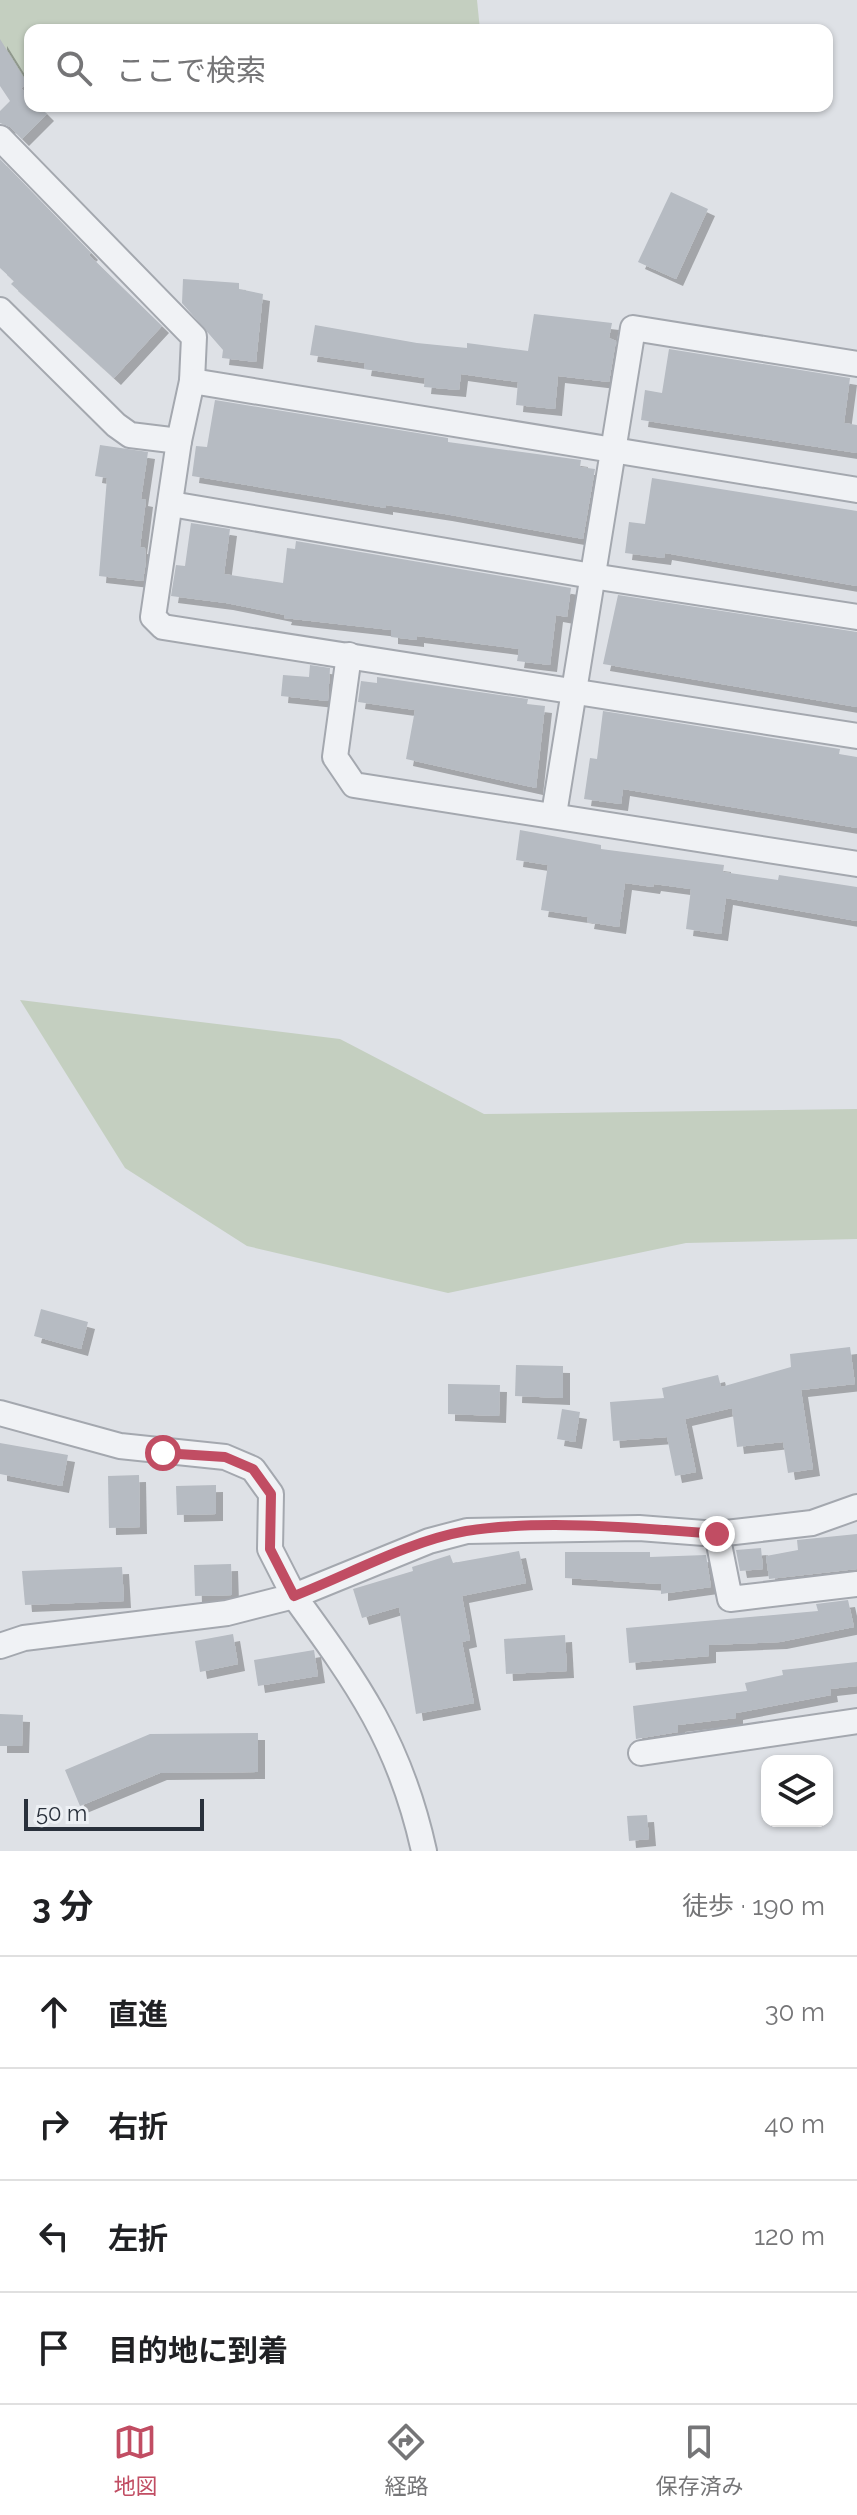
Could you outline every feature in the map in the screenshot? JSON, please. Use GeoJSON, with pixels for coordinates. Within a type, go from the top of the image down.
{"type":"FeatureCollection","features":[{"type":"Feature","properties":{"kind":"street"},"geometry":{"type":"LineString","coordinates":[[0,138],[194,337],[192,381],[179,441],[153,617],[163,627],[857,736]]}},
{"type":"Feature","properties":{"kind":"street"},"geometry":{"type":"LineString","coordinates":[[0,310],[116,425],[130,435],[179,441]]}},
{"type":"Feature","properties":{"kind":"street"},"geometry":{"type":"LineString","coordinates":[[554,814],[633,328],[857,364]]}},
{"type":"Feature","properties":{"kind":"street"},"geometry":{"type":"LineString","coordinates":[[192,381],[857,490]]}},
{"type":"Feature","properties":{"kind":"street"},"geometry":{"type":"LineString","coordinates":[[171,504],[592,576],[857,617]]}},
{"type":"Feature","properties":{"kind":"street"},"geometry":{"type":"LineString","coordinates":[[349,655],[335,757],[354,785],[857,864]]}},
{"type":"Feature","properties":{"kind":"street"},"geometry":{"type":"LineString","coordinates":[[0,1413],[120,1446],[225,1457],[253,1469],[271,1494],[270,1549],[294,1596],[359,1686],[398,1761],[424,1851]]}},
{"type":"Feature","properties":{"kind":"street"},"geometry":{"type":"LineString","coordinates":[[0,1646],[24,1638],[227,1613],[294,1596],[429,1541],[467,1531],[639,1528],[717,1534],[812,1523],[857,1507]]}},
{"type":"Feature","properties":{"kind":"street"},"geometry":{"type":"LineString","coordinates":[[717,1534],[730,1599],[857,1584]]}},
{"type":"Feature","properties":{"kind":"street"},"geometry":{"type":"LineString","coordinates":[[641,1753],[857,1721]]}},
{"type":"Feature","properties":{"kind":"green space"},"geometry":{"type":"Polygon","coordinates":[[[0,0],[477,0],[479,24],[24,24],[24,84],[0,85],[0,0]]]}},
{"type":"Feature","properties":{"kind":"green space"},"geometry":{"type":"Polygon","coordinates":[[[20,1000],[340,1039],[484,1114],[857,1109],[857,1239],[686,1243],[448,1293],[247,1246],[125,1168],[20,1000]]]}},
{"type":"Feature","properties":{"kind":"building"},"geometry":{"type":"Polygon","coordinates":[[[0,39],[24,78],[24,86],[21,88],[24,91],[24,112],[47,114],[22,139],[10,127],[0,123],[0,111],[10,101],[0,86],[0,39]]]}},
{"type":"Feature","properties":{"kind":"building"},"geometry":{"type":"Polygon","coordinates":[[[0,159],[91,253],[89,255],[162,326],[114,378],[11,284],[14,281],[0,268],[0,159]]]}},
{"type":"Feature","properties":{"kind":"building"},"geometry":{"type":"Polygon","coordinates":[[[671,192],[708,209],[676,279],[638,262],[671,192]]]}},
{"type":"Feature","properties":{"kind":"building"},"geometry":{"type":"Polygon","coordinates":[[[183,279],[239,283],[239,289],[263,294],[256,362],[222,358],[223,350],[182,303],[183,279]]]}},
{"type":"Feature","properties":{"kind":"building"},"geometry":{"type":"Polygon","coordinates":[[[534,314],[612,323],[609,338],[616,341],[609,382],[558,376],[555,409],[516,405],[518,382],[461,374],[459,390],[424,387],[425,378],[364,369],[365,363],[310,355],[315,325],[417,343],[467,348],[467,343],[528,351],[534,314]]]}},
{"type":"Feature","properties":{"kind":"building"},"geometry":{"type":"Polygon","coordinates":[[[669,349],[850,378],[844,423],[857,425],[857,453],[641,420],[645,390],[662,393],[669,349]]]}},
{"type":"Feature","properties":{"kind":"building"},"geometry":{"type":"Polygon","coordinates":[[[215,400],[448,438],[448,442],[581,460],[580,467],[595,469],[583,539],[445,514],[386,505],[386,508],[192,476],[196,446],[207,447],[215,400]]]}},
{"type":"Feature","properties":{"kind":"building"},"geometry":{"type":"Polygon","coordinates":[[[100,445],[148,452],[141,499],[146,500],[140,547],[145,548],[143,581],[99,576],[107,478],[95,476],[100,445]]]}},
{"type":"Feature","properties":{"kind":"building"},"geometry":{"type":"Polygon","coordinates":[[[652,478],[857,511],[857,586],[665,553],[664,558],[625,553],[629,522],[645,524],[652,478]]]}},
{"type":"Feature","properties":{"kind":"building"},"geometry":{"type":"Polygon","coordinates":[[[191,523],[230,529],[224,574],[283,583],[287,548],[295,549],[296,541],[571,588],[567,617],[556,615],[550,665],[517,661],[519,649],[417,636],[417,640],[391,637],[391,630],[284,618],[285,615],[226,603],[171,596],[176,565],[185,566],[191,523]]]}},
{"type":"Feature","properties":{"kind":"building"},"geometry":{"type":"Polygon","coordinates":[[[618,595],[857,632],[857,707],[603,664],[618,595]]]}},
{"type":"Feature","properties":{"kind":"building"},"geometry":{"type":"Polygon","coordinates":[[[310,665],[330,668],[328,701],[281,696],[283,675],[309,677],[310,665]]]}},
{"type":"Feature","properties":{"kind":"building"},"geometry":{"type":"Polygon","coordinates":[[[377,677],[528,699],[527,704],[545,706],[536,788],[406,759],[415,710],[358,702],[361,681],[377,683],[377,677]]]}},
{"type":"Feature","properties":{"kind":"building"},"geometry":{"type":"Polygon","coordinates":[[[603,711],[840,749],[839,754],[857,757],[857,828],[623,789],[621,804],[584,799],[590,758],[597,759],[603,711]]]}},
{"type":"Feature","properties":{"kind":"building"},"geometry":{"type":"Polygon","coordinates":[[[520,830],[601,845],[601,849],[724,865],[723,872],[778,880],[779,875],[857,887],[857,921],[726,898],[721,934],[686,929],[691,889],[654,884],[653,887],[625,883],[619,927],[587,922],[588,917],[541,910],[548,865],[516,860],[520,830]]]}},
{"type":"Feature","properties":{"kind":"building"},"geometry":{"type":"Polygon","coordinates":[[[41,1309],[88,1322],[81,1349],[34,1336],[41,1309]]]}},
{"type":"Feature","properties":{"kind":"building"},"geometry":{"type":"Polygon","coordinates":[[[850,1347],[855,1384],[801,1390],[813,1469],[788,1473],[783,1442],[737,1447],[732,1408],[685,1419],[696,1472],[675,1476],[667,1437],[613,1441],[610,1402],[664,1398],[662,1388],[718,1375],[721,1387],[791,1367],[790,1354],[850,1347]]]}},
{"type":"Feature","properties":{"kind":"building"},"geometry":{"type":"Polygon","coordinates":[[[516,1365],[563,1366],[563,1398],[515,1396],[516,1365]]]}},
{"type":"Feature","properties":{"kind":"building"},"geometry":{"type":"Polygon","coordinates":[[[448,1384],[500,1385],[499,1416],[448,1414],[448,1384]]]}},
{"type":"Feature","properties":{"kind":"building"},"geometry":{"type":"Polygon","coordinates":[[[562,1409],[580,1412],[575,1442],[557,1439],[562,1409]]]}},
{"type":"Feature","properties":{"kind":"building"},"geometry":{"type":"Polygon","coordinates":[[[0,1443],[68,1455],[62,1486],[0,1474],[0,1443]]]}},
{"type":"Feature","properties":{"kind":"building"},"geometry":{"type":"Polygon","coordinates":[[[139,1475],[140,1527],[109,1528],[108,1476],[139,1475]]]}},
{"type":"Feature","properties":{"kind":"building"},"geometry":{"type":"Polygon","coordinates":[[[216,1485],[216,1514],[177,1515],[176,1486],[216,1485]]]}},
{"type":"Feature","properties":{"kind":"building"},"geometry":{"type":"Polygon","coordinates":[[[857,1534],[857,1569],[769,1579],[766,1556],[798,1550],[797,1540],[857,1534]]]}},
{"type":"Feature","properties":{"kind":"building"},"geometry":{"type":"Polygon","coordinates":[[[761,1548],[763,1569],[740,1571],[736,1550],[761,1548]]]}},
{"type":"Feature","properties":{"kind":"building"},"geometry":{"type":"Polygon","coordinates":[[[519,1551],[526,1583],[462,1596],[470,1640],[462,1642],[474,1703],[416,1714],[399,1607],[362,1618],[353,1589],[413,1571],[412,1567],[450,1555],[453,1563],[519,1551]]]}},
{"type":"Feature","properties":{"kind":"building"},"geometry":{"type":"Polygon","coordinates":[[[565,1552],[650,1552],[650,1557],[706,1555],[711,1587],[661,1594],[661,1584],[565,1578],[565,1552]]]}},
{"type":"Feature","properties":{"kind":"building"},"geometry":{"type":"Polygon","coordinates":[[[231,1564],[232,1595],[195,1596],[194,1565],[231,1564]]]}},
{"type":"Feature","properties":{"kind":"building"},"geometry":{"type":"Polygon","coordinates":[[[122,1567],[124,1601],[25,1605],[22,1571],[122,1567]]]}},
{"type":"Feature","properties":{"kind":"building"},"geometry":{"type":"Polygon","coordinates":[[[848,1600],[854,1627],[780,1642],[709,1645],[709,1656],[629,1663],[626,1628],[818,1611],[816,1604],[848,1600]]]}},
{"type":"Feature","properties":{"kind":"building"},"geometry":{"type":"Polygon","coordinates":[[[233,1634],[238,1664],[200,1672],[195,1641],[233,1634]]]}},
{"type":"Feature","properties":{"kind":"building"},"geometry":{"type":"Polygon","coordinates":[[[565,1635],[567,1671],[506,1674],[504,1639],[565,1635]]]}},
{"type":"Feature","properties":{"kind":"building"},"geometry":{"type":"Polygon","coordinates":[[[314,1650],[318,1676],[258,1686],[254,1660],[314,1650]]]}},
{"type":"Feature","properties":{"kind":"building"},"geometry":{"type":"Polygon","coordinates":[[[857,1662],[857,1686],[830,1689],[831,1695],[736,1713],[736,1718],[678,1725],[678,1732],[636,1739],[633,1706],[747,1691],[745,1683],[783,1675],[782,1670],[857,1662]]]}},
{"type":"Feature","properties":{"kind":"building"},"geometry":{"type":"Polygon","coordinates":[[[0,1714],[23,1715],[22,1746],[0,1746],[0,1714]]]}},
{"type":"Feature","properties":{"kind":"building"},"geometry":{"type":"Polygon","coordinates":[[[258,1733],[258,1772],[160,1773],[80,1806],[65,1770],[150,1734],[258,1733]]]}},
{"type":"Feature","properties":{"kind":"building"},"geometry":{"type":"Polygon","coordinates":[[[647,1815],[649,1839],[629,1841],[627,1816],[647,1815]]]}},
{"type":"Feature","properties":{"kind":"route"},"geometry":{"type":"LineString","coordinates":[[163,1453],[225,1457],[253,1469],[271,1494],[270,1549],[294,1596],[429,1541],[467,1531],[639,1528],[717,1534]]}}]}
